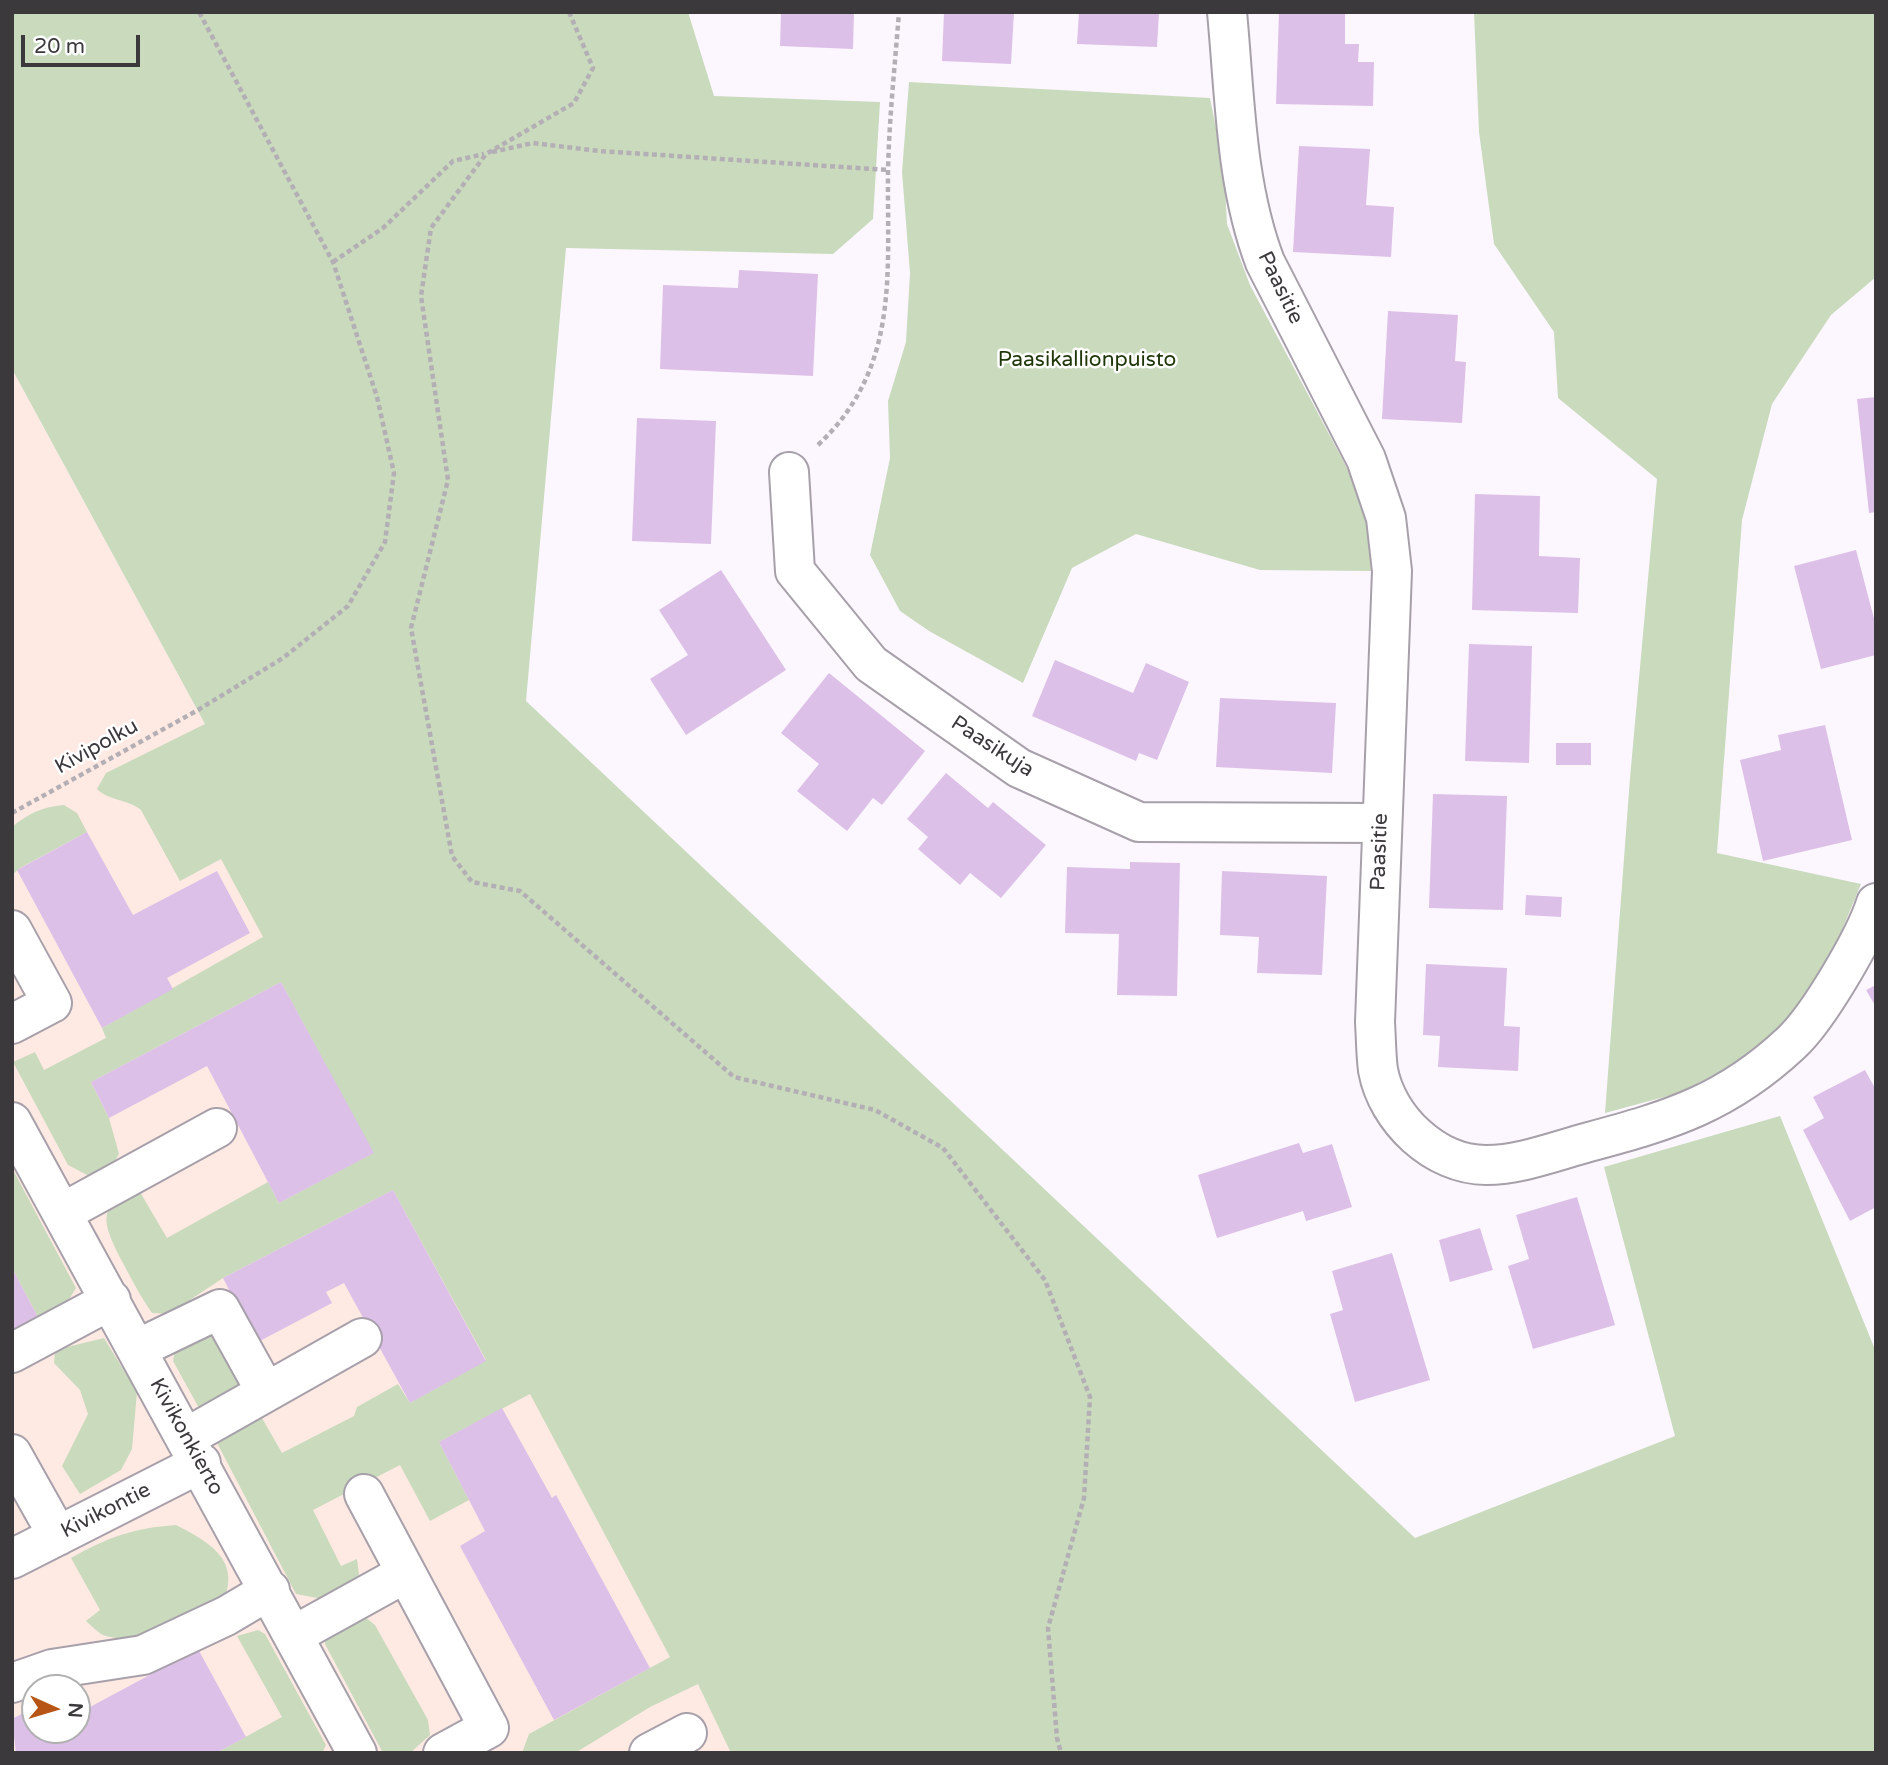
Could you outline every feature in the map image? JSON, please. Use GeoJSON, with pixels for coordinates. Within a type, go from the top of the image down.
{"type":"FeatureCollection","features":[{"type":"Feature","properties":{"kind":"street","name":"Paasitie"},"geometry":{"type":"LineString","coordinates":[[1227,12],[1247,201],[1254,233],[1265,262],[1366,459],[1386,518],[1392,571],[1375,1022],[1378,1071],[1396,1111],[1428,1146],[1450,1158],[1484,1165],[1516,1162],[1649,1126],[1730,1092],[1793,1041],[1834,984],[1871,920],[1876,903]]}},
{"type":"Feature","properties":{"kind":"street","name":"Paasikuja"},"geometry":{"type":"LineString","coordinates":[[789,472],[795,571],[871,664],[1019,768],[1139,822],[1381,824]]}},
{"type":"Feature","properties":{"kind":"street"},"geometry":{"type":"LineString","coordinates":[[12,930],[52,1003],[12,1024]]}},
{"type":"Feature","properties":{"kind":"street","name":"Kivikonkierto"},"geometry":{"type":"LineString","coordinates":[[12,1122],[194,1450],[357,1753]]}},
{"type":"Feature","properties":{"kind":"street"},"geometry":{"type":"LineString","coordinates":[[62,1213],[218,1128]]}},
{"type":"Feature","properties":{"kind":"street"},"geometry":{"type":"LineString","coordinates":[[12,1353],[111,1300]]}},
{"type":"Feature","properties":{"kind":"street"},"geometry":{"type":"LineString","coordinates":[[137,1349],[220,1309],[266,1392]]}},
{"type":"Feature","properties":{"kind":"street","name":"Kivikontie"},"geometry":{"type":"LineString","coordinates":[[12,1559],[58,1536],[194,1450],[266,1392],[362,1338]]}},
{"type":"Feature","properties":{"kind":"street"},"geometry":{"type":"LineString","coordinates":[[12,1454],[58,1536]]}},
{"type":"Feature","properties":{"kind":"street"},"geometry":{"type":"LineString","coordinates":[[363,1494],[489,1728],[443,1753]]}},
{"type":"Feature","properties":{"kind":"street"},"geometry":{"type":"LineString","coordinates":[[294,1635],[406,1573]]}},
{"type":"Feature","properties":{"kind":"street"},"geometry":{"type":"LineString","coordinates":[[12,1683],[51,1669],[143,1655],[226,1616],[270,1590]]}},
{"type":"Feature","properties":{"kind":"street"},"geometry":{"type":"LineString","coordinates":[[649,1753],[687,1732]]}},
{"type":"Feature","properties":{"kind":"path","name":"Kivipolku"},"geometry":{"type":"LineString","coordinates":[[12,813],[198,710],[283,658],[348,606],[385,542],[394,473],[377,397],[334,262],[198,12]]}},
{"type":"Feature","properties":{"kind":"path"},"geometry":{"type":"LineString","coordinates":[[569,12],[593,68],[574,103],[486,153],[431,228],[421,296],[448,480],[411,628],[452,856],[472,882],[520,891],[734,1077],[875,1110],[943,1148],[1045,1280],[1090,1397],[1084,1498],[1048,1628],[1056,1738],[1061,1753]]}},
{"type":"Feature","properties":{"kind":"path"},"geometry":{"type":"LineString","coordinates":[[789,472],[846,415],[875,361],[886,318],[888,170],[899,12]]}},
{"type":"Feature","properties":{"kind":"path"},"geometry":{"type":"LineString","coordinates":[[334,262],[383,228],[453,161],[533,142],[600,151],[888,170]]}},
{"type":"Feature","properties":{"kind":"shaded area"},"geometry":{"type":"Polygon","coordinates":[[[12,369],[766,1753],[12,1753],[12,369]]]}},
{"type":"Feature","properties":{"kind":"green space"},"geometry":{"type":"Polygon","coordinates":[[[12,12],[688,12],[714,96],[880,102],[873,219],[833,254],[566,248],[526,701],[1415,1538],[1675,1436],[1604,1167],[1780,1116],[1876,1352],[1876,1753],[731,1753],[698,1684],[650,1707],[575,1753],[522,1753],[529,1734],[670,1657],[530,1394],[439,1442],[469,1500],[430,1521],[400,1465],[313,1510],[341,1566],[357,1559],[359,1575],[333,1601],[296,1594],[216,1441],[258,1411],[282,1453],[354,1416],[357,1407],[398,1384],[410,1403],[486,1360],[393,1190],[223,1278],[169,1314],[152,1313],[132,1280],[111,1238],[107,1218],[115,1202],[125,1196],[140,1192],[167,1238],[268,1182],[279,1203],[373,1153],[281,982],[91,1082],[109,1118],[119,1154],[113,1164],[89,1176],[68,1165],[13,1062],[35,1052],[44,1070],[106,1038],[102,1028],[263,937],[221,859],[180,881],[141,810],[97,789],[106,773],[205,724],[12,369],[12,12]]]}},
{"type":"Feature","properties":{"kind":"green space"},"geometry":{"type":"Polygon","coordinates":[[[1474,12],[1876,12],[1876,277],[1831,315],[1772,404],[1742,520],[1717,853],[1861,884],[1835,947],[1805,1000],[1766,1048],[1679,1093],[1605,1113],[1630,778],[1657,479],[1558,398],[1554,332],[1494,244],[1479,132],[1474,12]]]}},
{"type":"Feature","properties":{"kind":"green space","name":"Paasikallionpuisto"},"geometry":{"type":"Polygon","coordinates":[[[909,82],[1210,98],[1224,168],[1227,224],[1250,285],[1347,468],[1368,527],[1371,571],[1260,570],[1136,534],[1072,568],[1023,683],[929,631],[900,611],[870,555],[890,458],[888,401],[906,342],[910,273],[902,172],[909,82]]]}},
{"type":"Feature","properties":{"kind":"green space"},"geometry":{"type":"Polygon","coordinates":[[[64,805],[77,813],[87,832],[12,875],[12,827],[36,812],[64,805]]]}},
{"type":"Feature","properties":{"kind":"green space"},"geometry":{"type":"Polygon","coordinates":[[[12,1168],[76,1288],[68,1301],[40,1321],[12,1268],[12,1168]]]}},
{"type":"Feature","properties":{"kind":"green space"},"geometry":{"type":"Polygon","coordinates":[[[208,1333],[215,1335],[243,1387],[215,1404],[199,1408],[173,1361],[175,1349],[208,1333]]]}},
{"type":"Feature","properties":{"kind":"green space"},"geometry":{"type":"Polygon","coordinates":[[[104,1338],[137,1392],[132,1449],[121,1470],[80,1494],[62,1466],[88,1414],[80,1390],[54,1363],[55,1350],[104,1338]]]}},
{"type":"Feature","properties":{"kind":"green space"},"geometry":{"type":"Polygon","coordinates":[[[176,1525],[208,1544],[223,1560],[228,1581],[226,1594],[183,1619],[151,1633],[119,1638],[101,1634],[86,1621],[100,1610],[71,1558],[122,1535],[147,1528],[176,1525]]]}},
{"type":"Feature","properties":{"kind":"green space"},"geometry":{"type":"Polygon","coordinates":[[[365,1617],[375,1625],[428,1720],[430,1735],[410,1753],[383,1753],[325,1644],[325,1636],[365,1617]]]}},
{"type":"Feature","properties":{"kind":"green space"},"geometry":{"type":"Polygon","coordinates":[[[258,1630],[265,1634],[326,1745],[322,1753],[216,1753],[282,1717],[237,1636],[258,1630]]]}},
{"type":"Feature","properties":{"kind":"building"},"geometry":{"type":"Polygon","coordinates":[[[781,12],[854,12],[853,49],[780,46],[781,12]]]}},
{"type":"Feature","properties":{"kind":"building"},"geometry":{"type":"Polygon","coordinates":[[[944,12],[1014,12],[1011,64],[942,61],[944,12]]]}},
{"type":"Feature","properties":{"kind":"building"},"geometry":{"type":"Polygon","coordinates":[[[1079,12],[1159,12],[1157,47],[1077,44],[1079,12]]]}},
{"type":"Feature","properties":{"kind":"building"},"geometry":{"type":"Polygon","coordinates":[[[1279,12],[1345,12],[1345,44],[1359,44],[1358,62],[1374,62],[1373,106],[1276,104],[1279,12]]]}},
{"type":"Feature","properties":{"kind":"building"},"geometry":{"type":"Polygon","coordinates":[[[1299,146],[1370,149],[1366,205],[1394,207],[1391,257],[1293,252],[1299,146]]]}},
{"type":"Feature","properties":{"kind":"building"},"geometry":{"type":"Polygon","coordinates":[[[739,270],[818,274],[813,376],[660,369],[663,285],[738,288],[739,270]]]}},
{"type":"Feature","properties":{"kind":"building"},"geometry":{"type":"Polygon","coordinates":[[[1388,311],[1458,315],[1455,361],[1466,362],[1462,423],[1382,419],[1388,311]]]}},
{"type":"Feature","properties":{"kind":"building"},"geometry":{"type":"Polygon","coordinates":[[[1876,397],[1876,512],[1869,513],[1857,399],[1876,397]]]}},
{"type":"Feature","properties":{"kind":"building"},"geometry":{"type":"Polygon","coordinates":[[[637,418],[716,421],[711,544],[632,541],[637,418]]]}},
{"type":"Feature","properties":{"kind":"building"},"geometry":{"type":"Polygon","coordinates":[[[1475,494],[1540,496],[1539,556],[1580,558],[1578,613],[1472,610],[1475,494]]]}},
{"type":"Feature","properties":{"kind":"building"},"geometry":{"type":"Polygon","coordinates":[[[1856,550],[1876,626],[1876,655],[1821,669],[1794,566],[1856,550]]]}},
{"type":"Feature","properties":{"kind":"building"},"geometry":{"type":"Polygon","coordinates":[[[721,570],[786,670],[686,735],[650,679],[688,655],[659,610],[721,570]]]}},
{"type":"Feature","properties":{"kind":"building"},"geometry":{"type":"Polygon","coordinates":[[[1469,644],[1532,646],[1529,763],[1465,761],[1469,644]]]}},
{"type":"Feature","properties":{"kind":"building"},"geometry":{"type":"Polygon","coordinates":[[[1055,660],[1133,693],[1146,663],[1189,682],[1157,760],[1139,753],[1136,761],[1032,716],[1055,660]]]}},
{"type":"Feature","properties":{"kind":"building"},"geometry":{"type":"Polygon","coordinates":[[[829,673],[925,751],[882,805],[873,798],[847,831],[797,791],[819,764],[781,733],[829,673]]]}},
{"type":"Feature","properties":{"kind":"building"},"geometry":{"type":"Polygon","coordinates":[[[1220,698],[1336,703],[1332,773],[1216,767],[1220,698]]]}},
{"type":"Feature","properties":{"kind":"building"},"geometry":{"type":"Polygon","coordinates":[[[1825,725],[1852,840],[1763,861],[1740,760],[1781,750],[1778,735],[1825,725]]]}},
{"type":"Feature","properties":{"kind":"building"},"geometry":{"type":"Polygon","coordinates":[[[1556,743],[1591,743],[1591,765],[1556,765],[1556,743]]]}},
{"type":"Feature","properties":{"kind":"building"},"geometry":{"type":"Polygon","coordinates":[[[946,773],[988,808],[993,802],[1046,845],[1001,898],[970,873],[960,885],[918,849],[928,837],[907,819],[946,773]]]}},
{"type":"Feature","properties":{"kind":"building"},"geometry":{"type":"Polygon","coordinates":[[[1433,794],[1507,796],[1503,910],[1429,908],[1433,794]]]}},
{"type":"Feature","properties":{"kind":"building"},"geometry":{"type":"Polygon","coordinates":[[[87,832],[133,915],[217,871],[250,933],[167,978],[173,989],[102,1028],[17,870],[87,832]]]}},
{"type":"Feature","properties":{"kind":"building"},"geometry":{"type":"Polygon","coordinates":[[[1130,862],[1180,863],[1177,996],[1117,995],[1119,934],[1065,933],[1067,867],[1130,869],[1130,862]]]}},
{"type":"Feature","properties":{"kind":"building"},"geometry":{"type":"Polygon","coordinates":[[[1222,871],[1327,876],[1322,975],[1257,973],[1259,937],[1220,935],[1222,871]]]}},
{"type":"Feature","properties":{"kind":"building"},"geometry":{"type":"Polygon","coordinates":[[[1526,895],[1562,897],[1561,917],[1525,915],[1526,895]]]}},
{"type":"Feature","properties":{"kind":"building"},"geometry":{"type":"Polygon","coordinates":[[[1426,964],[1507,968],[1504,1026],[1520,1027],[1518,1071],[1438,1067],[1440,1036],[1423,1035],[1426,964]]]}},
{"type":"Feature","properties":{"kind":"building"},"geometry":{"type":"Polygon","coordinates":[[[281,982],[374,1153],[279,1203],[207,1066],[109,1118],[91,1082],[281,982]]]}},
{"type":"Feature","properties":{"kind":"building"},"geometry":{"type":"Polygon","coordinates":[[[1876,985],[1876,1007],[1866,990],[1876,985]]]}},
{"type":"Feature","properties":{"kind":"building"},"geometry":{"type":"Polygon","coordinates":[[[1865,1070],[1876,1090],[1876,1207],[1850,1221],[1803,1130],[1824,1118],[1813,1097],[1865,1070]]]}},
{"type":"Feature","properties":{"kind":"building"},"geometry":{"type":"Polygon","coordinates":[[[1299,1143],[1303,1153],[1332,1144],[1352,1207],[1306,1221],[1303,1211],[1217,1238],[1198,1175],[1299,1143]]]}},
{"type":"Feature","properties":{"kind":"building"},"geometry":{"type":"Polygon","coordinates":[[[393,1190],[486,1361],[410,1403],[344,1283],[326,1292],[332,1303],[256,1343],[223,1278],[393,1190]]]}},
{"type":"Feature","properties":{"kind":"building"},"geometry":{"type":"Polygon","coordinates":[[[1577,1197],[1615,1325],[1533,1349],[1508,1266],[1529,1259],[1516,1215],[1577,1197]]]}},
{"type":"Feature","properties":{"kind":"building"},"geometry":{"type":"Polygon","coordinates":[[[1480,1228],[1493,1270],[1450,1282],[1439,1240],[1480,1228]]]}},
{"type":"Feature","properties":{"kind":"building"},"geometry":{"type":"Polygon","coordinates":[[[1392,1253],[1430,1380],[1355,1402],[1330,1314],[1343,1310],[1332,1271],[1392,1253]]]}},
{"type":"Feature","properties":{"kind":"building"},"geometry":{"type":"Polygon","coordinates":[[[12,1268],[40,1321],[12,1335],[12,1268]]]}},
{"type":"Feature","properties":{"kind":"building"},"geometry":{"type":"Polygon","coordinates":[[[502,1408],[552,1498],[556,1495],[650,1668],[554,1720],[460,1546],[485,1531],[439,1442],[502,1408]]]}},
{"type":"Feature","properties":{"kind":"building"},"geometry":{"type":"Polygon","coordinates":[[[198,1649],[246,1737],[216,1753],[16,1753],[12,1719],[21,1714],[21,1744],[91,1744],[91,1706],[198,1649]]]}}]}
